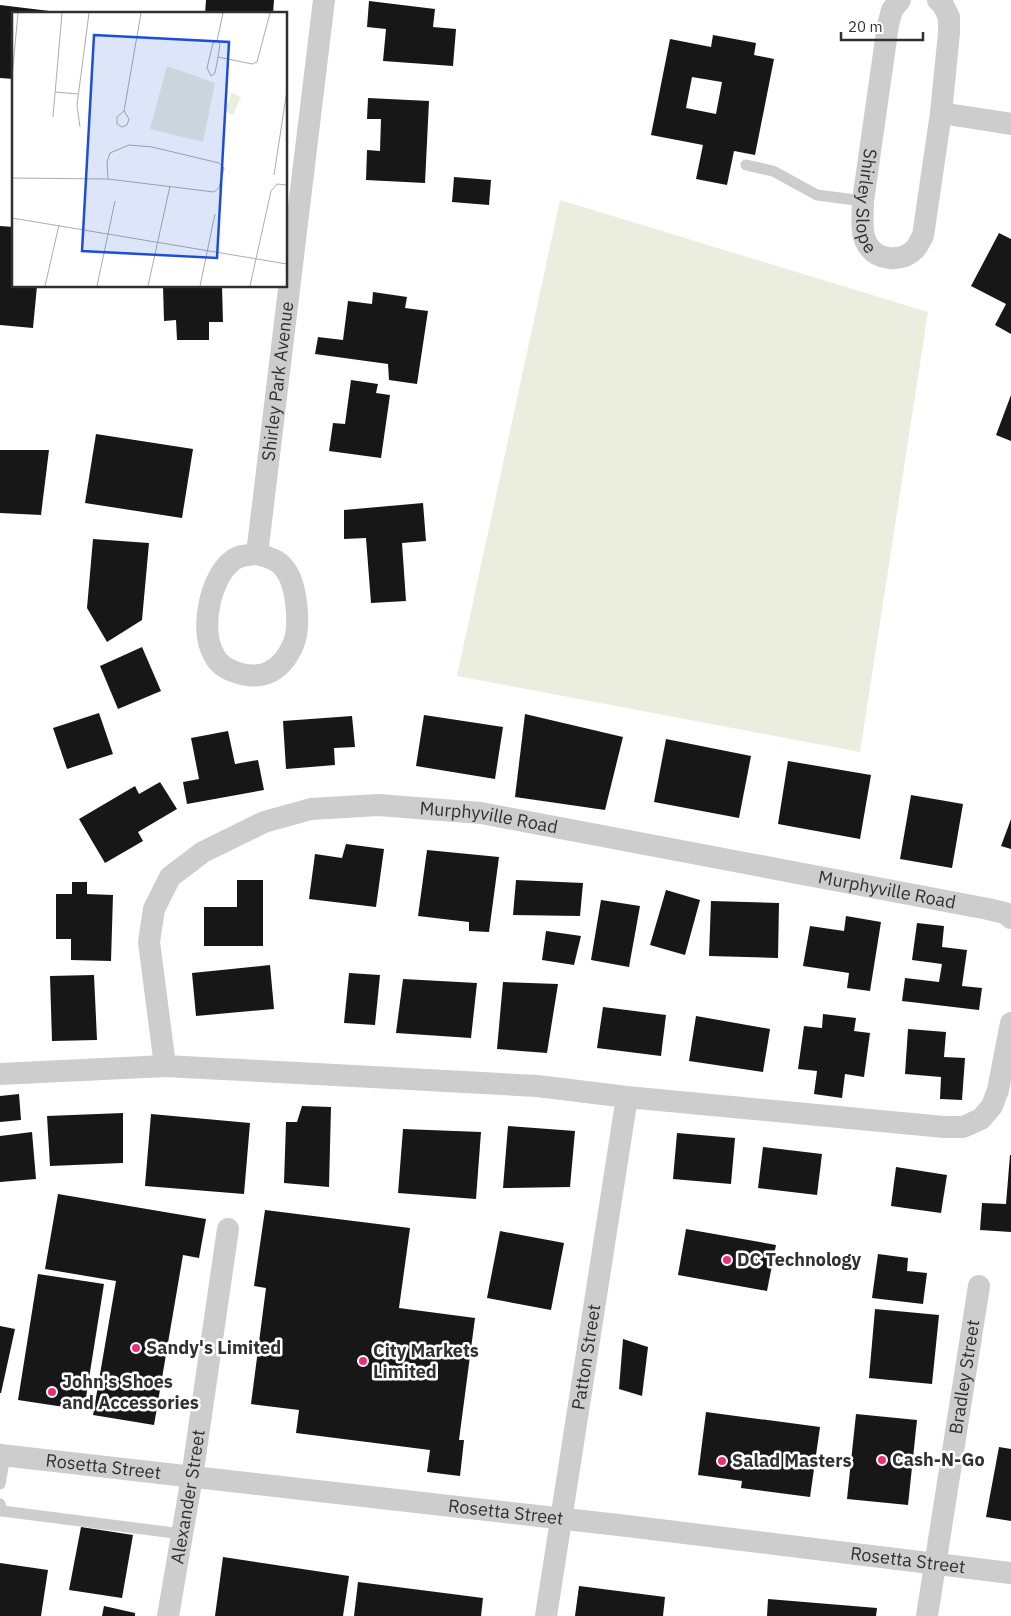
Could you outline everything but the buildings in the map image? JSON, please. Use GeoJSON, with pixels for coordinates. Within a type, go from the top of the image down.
{"type":"FeatureCollection","features":[{"type":"Feature","properties":{"kind":"street","name":"Shirley Park Avenue"},"geometry":{"type":"LineString","coordinates":[[257,554],[324,0]]}},
{"type":"Feature","properties":{"kind":"street","name":"Shirley Slope"},"geometry":{"type":"LineString","coordinates":[[900,0],[892,10],[888,25],[863,201],[862,230],[866,243],[874,252],[883,257],[893,259],[906,256],[916,248],[922,236],[941,113],[949,33],[949,17],[938,0]]}},
{"type":"Feature","properties":{"kind":"street"},"geometry":{"type":"LineString","coordinates":[[941,113],[1011,124]]}},
{"type":"Feature","properties":{"kind":"street"},"geometry":{"type":"LineString","coordinates":[[257,554],[272,558],[284,568],[293,587],[297,616],[295,642],[286,661],[267,674],[247,676],[225,668],[212,653],[208,631],[208,604],[218,577],[232,561],[244,555],[257,554]]}},
{"type":"Feature","properties":{"kind":"street","name":"Murphyville Road"},"geometry":{"type":"LineString","coordinates":[[165,1066],[149,942],[154,909],[170,877],[203,852],[264,822],[311,809],[378,805],[480,813],[988,908],[1005,913],[1011,918]]}},
{"type":"Feature","properties":{"kind":"street"},"geometry":{"type":"LineString","coordinates":[[0,1074],[165,1066],[537,1086],[627,1097],[934,1126],[963,1127],[981,1119],[992,1106],[998,1090],[1011,1023]]}},
{"type":"Feature","properties":{"kind":"street","name":"Patton Street"},"geometry":{"type":"LineString","coordinates":[[546,1616],[627,1097]]}},
{"type":"Feature","properties":{"kind":"street","name":"Alexander Street"},"geometry":{"type":"LineString","coordinates":[[168,1616],[192,1476],[228,1229]]}},
{"type":"Feature","properties":{"kind":"street","name":"Bradley Street"},"geometry":{"type":"LineString","coordinates":[[927,1616],[979,1286]]}},
{"type":"Feature","properties":{"kind":"street","name":"Rosetta Street"},"geometry":{"type":"LineString","coordinates":[[2,1456],[636,1527],[1011,1573]]}},
{"type":"Feature","properties":{"kind":"lane"},"geometry":{"type":"LineString","coordinates":[[746,165],[773,170],[817,195],[863,201]]}},
{"type":"Feature","properties":{"kind":"lane"},"geometry":{"type":"LineString","coordinates":[[0,1484],[2,1456]]}},
{"type":"Feature","properties":{"kind":"lane"},"geometry":{"type":"LineString","coordinates":[[0,1504],[2,1511],[182,1534]]}},
{"type":"Feature","properties":{"kind":"shaded area"},"geometry":{"type":"Polygon","coordinates":[[[560,200],[928,312],[860,752],[457,676],[560,200]]]}},
{"type":"Feature","properties":{"kind":"place","name":"DC Technology"},"geometry":{"type":"Point","coordinates":[727,1260]}},
{"type":"Feature","properties":{"kind":"place","name":"Sandy's Limited"},"geometry":{"type":"Point","coordinates":[136,1348]}},
{"type":"Feature","properties":{"kind":"place","name":"City Markets Limited"},"geometry":{"type":"Point","coordinates":[363,1361]}},
{"type":"Feature","properties":{"kind":"place","name":"John's Shoes and Accessories"},"geometry":{"type":"Point","coordinates":[52,1392]}},
{"type":"Feature","properties":{"kind":"place","name":"Cash-N-Go"},"geometry":{"type":"Point","coordinates":[882,1460]}},
{"type":"Feature","properties":{"kind":"place","name":"Salad Masters"},"geometry":{"type":"Point","coordinates":[722,1461]}}]}
